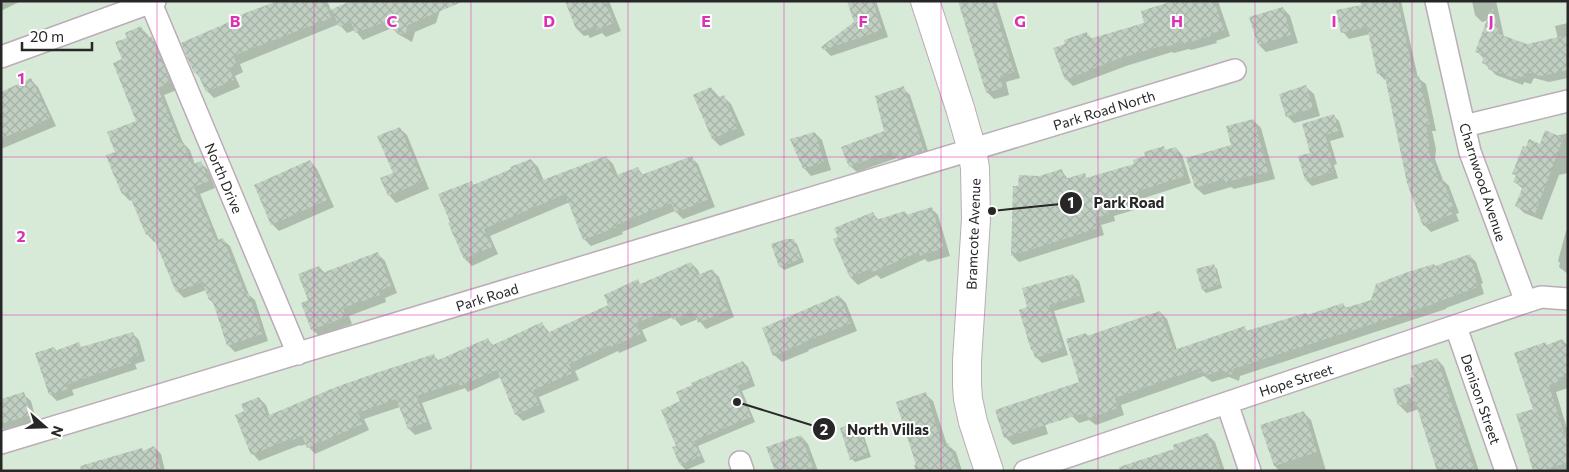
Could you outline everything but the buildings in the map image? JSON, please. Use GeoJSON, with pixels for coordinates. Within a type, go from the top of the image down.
{"type":"FeatureCollection","features":[{"type":"Feature","properties":{"kind":"street","name":"Bramcote Avenue"},"geometry":{"type":"LineString","coordinates":[[925,1],[960,108],[975,168],[976,219],[967,385],[973,422],[989,471]]}},
{"type":"Feature","properties":{"kind":"street","name":"Charnwood Avenue"},"geometry":{"type":"LineString","coordinates":[[1436,1],[1464,126],[1476,170],[1526,302]]}},
{"type":"Feature","properties":{"kind":"street"},"geometry":{"type":"LineString","coordinates":[[1,56],[153,2]]}},
{"type":"Feature","properties":{"kind":"street","name":"North Drive"},"geometry":{"type":"LineString","coordinates":[[153,2],[298,354]]}},
{"type":"Feature","properties":{"kind":"street","name":"Park Road North"},"geometry":{"type":"LineString","coordinates":[[972,150],[1235,70]]}},
{"type":"Feature","properties":{"kind":"street"},"geometry":{"type":"LineString","coordinates":[[1464,126],[1568,101]]}},
{"type":"Feature","properties":{"kind":"street","name":"Park Road"},"geometry":{"type":"LineString","coordinates":[[1,443],[972,150]]}},
{"type":"Feature","properties":{"kind":"street","name":"Hope Street"},"geometry":{"type":"LineString","coordinates":[[1025,471],[1541,297],[1568,299]]}},
{"type":"Feature","properties":{"kind":"street","name":"Denison Street"},"geometry":{"type":"LineString","coordinates":[[1456,326],[1506,471]]}},
{"type":"Feature","properties":{"kind":"street"},"geometry":{"type":"LineString","coordinates":[[1228,403],[1250,471]]}},
{"type":"Feature","properties":{"kind":"place","name":"Park Road"},"geometry":{"type":"Point","coordinates":[992,211]}},
{"type":"Feature","properties":{"kind":"place","name":"North Villas"},"geometry":{"type":"Point","coordinates":[737,402]}}]}
